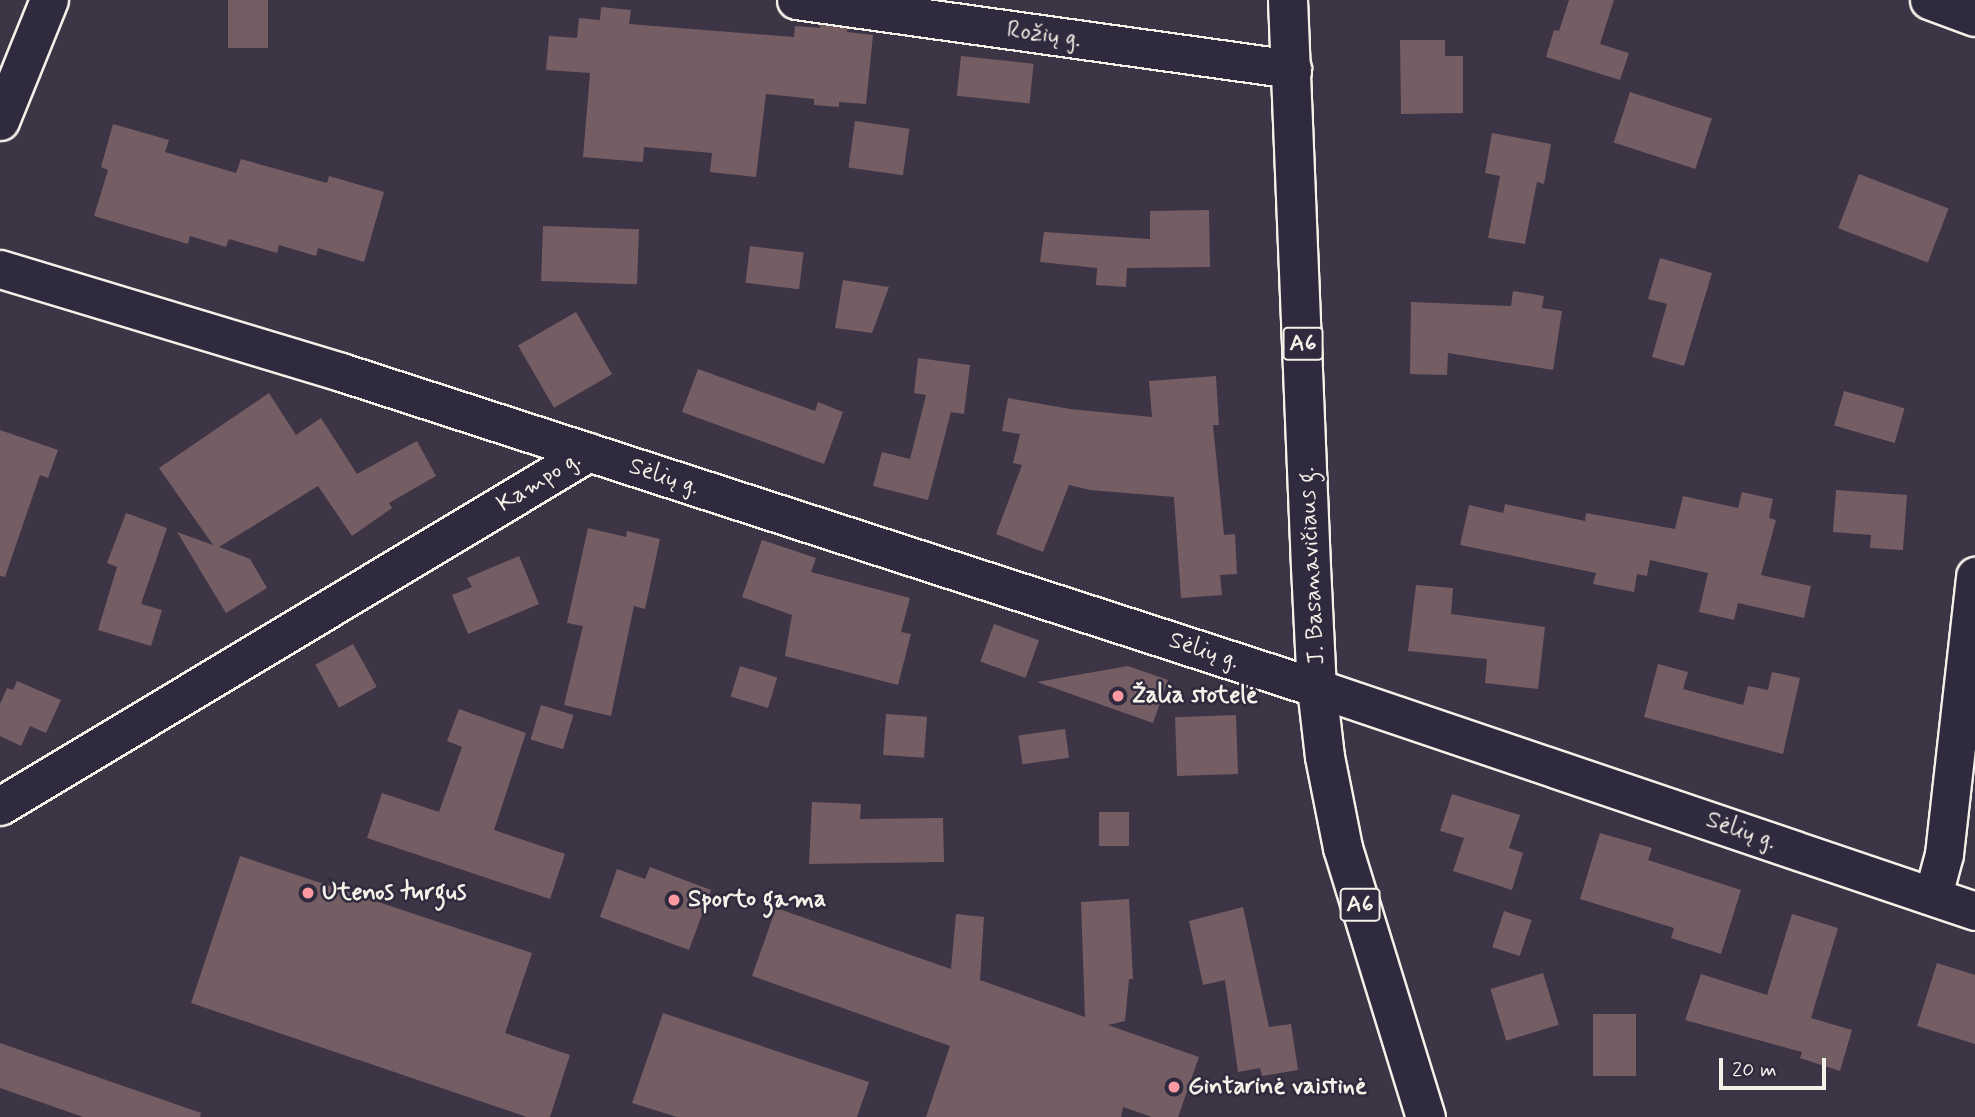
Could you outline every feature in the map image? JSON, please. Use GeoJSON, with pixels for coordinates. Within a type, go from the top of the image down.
{"type":"FeatureCollection","features":[{"type":"Feature","properties":{"kind":"main road","name":"J. Basanavičiaus g."},"geometry":{"type":"LineString","coordinates":[[1288,0],[1317,688],[1325,757],[1343,848],[1426,1117]]}},
{"type":"Feature","properties":{"kind":"street"},"geometry":{"type":"LineString","coordinates":[[0,121],[49,0]]}},
{"type":"Feature","properties":{"kind":"street","name":"Rožių g."},"geometry":{"type":"LineString","coordinates":[[796,0],[1292,69]]}},
{"type":"Feature","properties":{"kind":"street"},"geometry":{"type":"LineString","coordinates":[[1929,0],[1975,17]]}},
{"type":"Feature","properties":{"kind":"street","name":"Kampo g."},"geometry":{"type":"LineString","coordinates":[[0,269],[341,372],[589,452]]}},
{"type":"Feature","properties":{"kind":"street","name":"Sėlių g."},"geometry":{"type":"LineString","coordinates":[[589,452],[1317,688],[1975,911]]}},
{"type":"Feature","properties":{"kind":"street","name":"Kampo g."},"geometry":{"type":"LineString","coordinates":[[0,806],[589,452]]}},
{"type":"Feature","properties":{"kind":"street"},"geometry":{"type":"LineString","coordinates":[[1933,895],[1944,854],[1975,576]]}},
{"type":"Feature","properties":{"kind":"building"},"geometry":{"type":"Polygon","coordinates":[[[228,0],[268,0],[268,48],[228,48],[228,0]]]}},
{"type":"Feature","properties":{"kind":"building"},"geometry":{"type":"Polygon","coordinates":[[[1569,0],[1614,0],[1600,44],[1629,53],[1620,80],[1546,57],[1554,30],[1559,31],[1569,0]]]}},
{"type":"Feature","properties":{"kind":"building"},"geometry":{"type":"Polygon","coordinates":[[[601,7],[631,10],[629,24],[794,37],[795,26],[820,28],[820,25],[873,35],[866,104],[839,102],[839,107],[814,105],[814,99],[766,94],[756,177],[710,172],[712,153],[644,147],[643,162],[583,157],[590,73],[546,70],[549,36],[577,38],[579,18],[600,20],[601,7]]]}},
{"type":"Feature","properties":{"kind":"building"},"geometry":{"type":"Polygon","coordinates":[[[1400,40],[1445,40],[1445,56],[1463,56],[1463,113],[1401,114],[1400,40]]]}},
{"type":"Feature","properties":{"kind":"building"},"geometry":{"type":"Polygon","coordinates":[[[961,56],[1034,64],[1029,103],[957,96],[961,56]]]}},
{"type":"Feature","properties":{"kind":"building"},"geometry":{"type":"Polygon","coordinates":[[[1630,92],[1712,119],[1695,169],[1614,142],[1630,92]]]}},
{"type":"Feature","properties":{"kind":"building"},"geometry":{"type":"Polygon","coordinates":[[[855,121],[909,129],[903,175],[848,168],[855,121]]]}},
{"type":"Feature","properties":{"kind":"building"},"geometry":{"type":"Polygon","coordinates":[[[113,124],[169,140],[165,152],[236,173],[241,159],[327,183],[329,176],[384,192],[364,262],[318,248],[316,256],[279,245],[277,253],[229,239],[226,247],[190,236],[188,244],[94,216],[108,170],[101,167],[113,124]]]}},
{"type":"Feature","properties":{"kind":"building"},"geometry":{"type":"Polygon","coordinates":[[[1492,133],[1551,144],[1544,184],[1537,182],[1525,244],[1488,238],[1500,176],[1485,173],[1492,133]]]}},
{"type":"Feature","properties":{"kind":"building"},"geometry":{"type":"Polygon","coordinates":[[[1859,174],[1949,208],[1928,263],[1838,228],[1859,174]]]}},
{"type":"Feature","properties":{"kind":"building"},"geometry":{"type":"Polygon","coordinates":[[[1209,210],[1210,267],[1127,268],[1126,287],[1096,285],[1097,268],[1040,262],[1044,232],[1150,239],[1150,211],[1209,210]]]}},
{"type":"Feature","properties":{"kind":"building"},"geometry":{"type":"Polygon","coordinates":[[[543,226],[639,229],[637,284],[541,281],[543,226]]]}},
{"type":"Feature","properties":{"kind":"building"},"geometry":{"type":"Polygon","coordinates":[[[750,246],[804,253],[799,289],[745,283],[750,246]]]}},
{"type":"Feature","properties":{"kind":"building"},"geometry":{"type":"Polygon","coordinates":[[[1660,258],[1712,273],[1684,366],[1652,357],[1667,304],[1648,299],[1660,258]]]}},
{"type":"Feature","properties":{"kind":"building"},"geometry":{"type":"Polygon","coordinates":[[[843,280],[889,287],[872,333],[835,328],[843,280]]]}},
{"type":"Feature","properties":{"kind":"building"},"geometry":{"type":"Polygon","coordinates":[[[1513,291],[1544,296],[1542,308],[1562,311],[1553,370],[1448,353],[1447,375],[1410,374],[1411,302],[1511,306],[1513,291]]]}},
{"type":"Feature","properties":{"kind":"building"},"geometry":{"type":"Polygon","coordinates":[[[576,312],[612,374],[554,408],[518,346],[576,312]]]}},
{"type":"Feature","properties":{"kind":"building"},"geometry":{"type":"Polygon","coordinates":[[[918,358],[970,365],[964,414],[951,412],[928,500],[873,486],[882,452],[910,459],[926,395],[914,393],[918,358]]]}},
{"type":"Feature","properties":{"kind":"building"},"geometry":{"type":"Polygon","coordinates":[[[698,369],[815,411],[818,402],[843,412],[824,464],[682,412],[698,369]]]}},
{"type":"Feature","properties":{"kind":"building"},"geometry":{"type":"Polygon","coordinates":[[[1216,376],[1219,425],[1213,425],[1224,535],[1235,534],[1237,574],[1220,575],[1222,595],[1181,598],[1174,497],[1090,490],[1069,485],[1043,552],[996,534],[1022,465],[1013,463],[1020,434],[1002,431],[1008,398],[1070,409],[1152,417],[1149,381],[1216,376]]]}},
{"type":"Feature","properties":{"kind":"building"},"geometry":{"type":"Polygon","coordinates":[[[1844,391],[1905,408],[1895,443],[1834,426],[1844,391]]]}},
{"type":"Feature","properties":{"kind":"building"},"geometry":{"type":"Polygon","coordinates":[[[269,393],[296,435],[321,418],[357,474],[417,441],[436,476],[389,503],[392,508],[352,536],[318,486],[219,547],[250,559],[267,588],[226,613],[177,532],[213,545],[159,468],[269,393]]]}},
{"type":"Feature","properties":{"kind":"building"},"geometry":{"type":"Polygon","coordinates":[[[0,430],[58,450],[48,478],[40,475],[5,577],[0,576],[0,430]]]}},
{"type":"Feature","properties":{"kind":"building"},"geometry":{"type":"Polygon","coordinates":[[[1836,490],[1907,495],[1903,550],[1870,548],[1871,535],[1833,532],[1836,490]]]}},
{"type":"Feature","properties":{"kind":"building"},"geometry":{"type":"Polygon","coordinates":[[[1742,492],[1773,499],[1769,518],[1776,520],[1761,575],[1811,586],[1804,618],[1738,603],[1734,620],[1699,612],[1708,573],[1650,560],[1647,576],[1637,574],[1634,592],[1593,584],[1596,573],[1460,545],[1469,505],[1503,513],[1505,504],[1585,521],[1586,513],[1675,529],[1683,496],[1738,508],[1742,492]]]}},
{"type":"Feature","properties":{"kind":"building"},"geometry":{"type":"Polygon","coordinates":[[[126,513],[167,528],[141,604],[162,610],[151,646],[98,630],[117,567],[107,563],[126,513]]]}},
{"type":"Feature","properties":{"kind":"building"},"geometry":{"type":"Polygon","coordinates":[[[588,528],[626,537],[627,531],[660,539],[645,609],[634,606],[611,716],[564,705],[583,626],[567,623],[588,528]]]}},
{"type":"Feature","properties":{"kind":"building"},"geometry":{"type":"Polygon","coordinates":[[[762,540],[816,558],[811,572],[910,598],[901,632],[911,634],[898,685],[785,656],[792,615],[742,597],[762,540]]]}},
{"type":"Feature","properties":{"kind":"building"},"geometry":{"type":"Polygon","coordinates":[[[519,556],[539,604],[468,634],[452,595],[472,587],[467,578],[519,556]]]}},
{"type":"Feature","properties":{"kind":"building"},"geometry":{"type":"Polygon","coordinates":[[[1416,585],[1453,588],[1451,614],[1545,627],[1538,689],[1485,683],[1487,659],[1408,651],[1416,585]]]}},
{"type":"Feature","properties":{"kind":"building"},"geometry":{"type":"Polygon","coordinates":[[[994,624],[1039,640],[1025,678],[980,662],[994,624]]]}},
{"type":"Feature","properties":{"kind":"building"},"geometry":{"type":"Polygon","coordinates":[[[353,644],[377,687],[339,708],[315,665],[353,644]]]}},
{"type":"Feature","properties":{"kind":"building"},"geometry":{"type":"Polygon","coordinates":[[[1658,664],[1688,672],[1683,689],[1743,705],[1748,686],[1768,690],[1772,672],[1800,678],[1783,754],[1644,717],[1658,664]]]}},
{"type":"Feature","properties":{"kind":"building"},"geometry":{"type":"Polygon","coordinates":[[[740,666],[777,677],[768,708],[731,697],[740,666]]]}},
{"type":"Feature","properties":{"kind":"building"},"geometry":{"type":"Polygon","coordinates":[[[1128,666],[1168,680],[1153,723],[1037,682],[1128,666]]]}},
{"type":"Feature","properties":{"kind":"building"},"geometry":{"type":"Polygon","coordinates":[[[17,681],[61,700],[46,733],[30,726],[21,746],[0,736],[0,704],[7,688],[13,690],[17,681]]]}},
{"type":"Feature","properties":{"kind":"building"},"geometry":{"type":"Polygon","coordinates":[[[541,705],[574,715],[563,749],[530,739],[541,705]]]}},
{"type":"Feature","properties":{"kind":"building"},"geometry":{"type":"Polygon","coordinates":[[[459,709],[526,733],[494,830],[565,854],[550,899],[367,838],[382,793],[439,812],[462,747],[447,741],[459,709]]]}},
{"type":"Feature","properties":{"kind":"building"},"geometry":{"type":"Polygon","coordinates":[[[886,714],[927,717],[924,758],[883,755],[886,714]]]}},
{"type":"Feature","properties":{"kind":"building"},"geometry":{"type":"Polygon","coordinates":[[[1236,715],[1238,774],[1177,776],[1175,717],[1236,715]]]}},
{"type":"Feature","properties":{"kind":"building"},"geometry":{"type":"Polygon","coordinates":[[[1065,729],[1069,758],[1022,764],[1018,736],[1065,729]]]}},
{"type":"Feature","properties":{"kind":"building"},"geometry":{"type":"Polygon","coordinates":[[[1452,794],[1520,815],[1509,848],[1523,853],[1512,890],[1453,871],[1464,838],[1440,831],[1452,794]]]}},
{"type":"Feature","properties":{"kind":"building"},"geometry":{"type":"Polygon","coordinates":[[[812,802],[861,804],[860,819],[943,818],[944,862],[809,864],[812,802]]]}},
{"type":"Feature","properties":{"kind":"building"},"geometry":{"type":"Polygon","coordinates":[[[1099,812],[1129,812],[1129,846],[1099,846],[1099,812]]]}},
{"type":"Feature","properties":{"kind":"building"},"geometry":{"type":"Polygon","coordinates":[[[1600,833],[1652,848],[1648,860],[1741,890],[1721,954],[1671,938],[1674,928],[1580,899],[1600,833]]]}},
{"type":"Feature","properties":{"kind":"building"},"geometry":{"type":"Polygon","coordinates":[[[240,856],[532,953],[505,1033],[570,1055],[550,1117],[527,1117],[191,1003],[240,856]]]}},
{"type":"Feature","properties":{"kind":"building"},"geometry":{"type":"Polygon","coordinates":[[[650,867],[711,890],[689,950],[600,917],[617,869],[645,879],[650,867]]]}},
{"type":"Feature","properties":{"kind":"building"},"geometry":{"type":"Polygon","coordinates":[[[1129,899],[1133,979],[1129,979],[1125,1021],[1108,1025],[1199,1057],[1178,1117],[1152,1117],[1123,1107],[1121,1117],[926,1117],[950,1046],[752,976],[776,908],[951,969],[956,914],[984,917],[980,980],[1085,1017],[1081,902],[1129,899]]]}},
{"type":"Feature","properties":{"kind":"building"},"geometry":{"type":"Polygon","coordinates":[[[1243,907],[1269,1027],[1291,1024],[1298,1070],[1262,1076],[1260,1068],[1238,1072],[1225,980],[1203,985],[1189,921],[1243,907]]]}},
{"type":"Feature","properties":{"kind":"building"},"geometry":{"type":"Polygon","coordinates":[[[1504,911],[1532,920],[1520,956],[1492,947],[1504,911]]]}},
{"type":"Feature","properties":{"kind":"building"},"geometry":{"type":"Polygon","coordinates":[[[1792,914],[1838,928],[1811,1018],[1852,1030],[1840,1071],[1800,1058],[1802,1052],[1685,1020],[1701,974],[1767,995],[1792,914]]]}},
{"type":"Feature","properties":{"kind":"building"},"geometry":{"type":"Polygon","coordinates":[[[1937,963],[1975,975],[1975,1044],[1917,1026],[1937,963]]]}},
{"type":"Feature","properties":{"kind":"building"},"geometry":{"type":"Polygon","coordinates":[[[1543,973],[1559,1025],[1506,1041],[1490,989],[1543,973]]]}},
{"type":"Feature","properties":{"kind":"building"},"geometry":{"type":"Polygon","coordinates":[[[663,1013],[869,1082],[857,1117],[677,1117],[632,1103],[663,1013]]]}},
{"type":"Feature","properties":{"kind":"building"},"geometry":{"type":"Polygon","coordinates":[[[1593,1014],[1636,1014],[1636,1076],[1593,1076],[1593,1014]]]}},
{"type":"Feature","properties":{"kind":"building"},"geometry":{"type":"Polygon","coordinates":[[[0,1043],[201,1113],[200,1117],[83,1117],[0,1088],[0,1043]]]}},
{"type":"Feature","properties":{"kind":"place","name":"Žalia stotelė"},"geometry":{"type":"Point","coordinates":[1118,696]}},
{"type":"Feature","properties":{"kind":"place","name":"Utenos turgus"},"geometry":{"type":"Point","coordinates":[308,893]}},
{"type":"Feature","properties":{"kind":"place","name":"Sporto gama"},"geometry":{"type":"Point","coordinates":[674,900]}},
{"type":"Feature","properties":{"kind":"place","name":"Gintarinė vaistinė"},"geometry":{"type":"Point","coordinates":[1174,1087]}}]}
